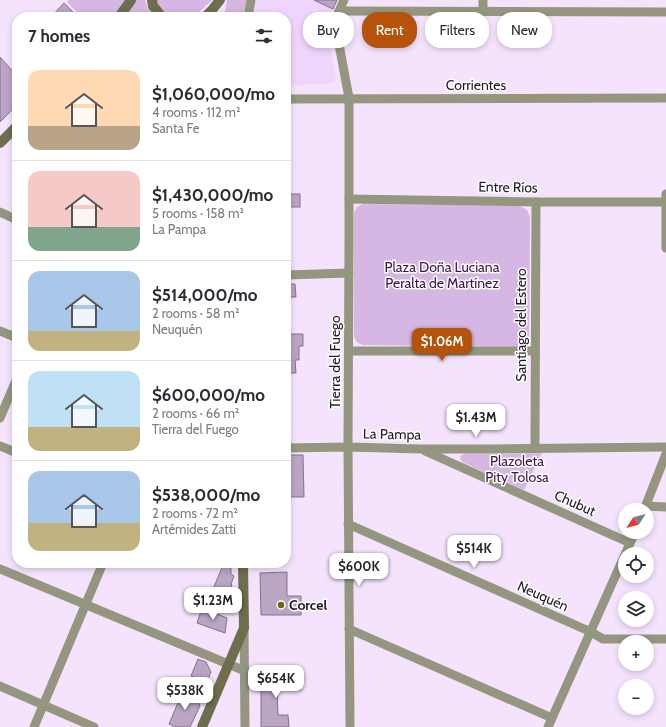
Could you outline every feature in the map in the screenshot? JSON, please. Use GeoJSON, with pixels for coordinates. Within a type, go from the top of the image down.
{"type":"FeatureCollection","features":[{"type":"Feature","properties":{"kind":"main road"},"geometry":{"type":"LineString","coordinates":[[123,12],[131,0]]}},
{"type":"Feature","properties":{"kind":"main road"},"geometry":{"type":"LineString","coordinates":[[152,0],[153,6],[158,12]]}},
{"type":"Feature","properties":{"kind":"main road"},"geometry":{"type":"LineString","coordinates":[[210,12],[220,0]]}},
{"type":"Feature","properties":{"kind":"main road"},"geometry":{"type":"LineString","coordinates":[[218,12],[220,0]]}},
{"type":"Feature","properties":{"kind":"main road"},"geometry":{"type":"LineString","coordinates":[[0,143],[12,131]]}},
{"type":"Feature","properties":{"kind":"main road"},"geometry":{"type":"LineString","coordinates":[[202,727],[244,628],[243,568]]}},
{"type":"Feature","properties":{"kind":"street"},"geometry":{"type":"LineString","coordinates":[[249,12],[251,0]]}},
{"type":"Feature","properties":{"kind":"street","name":"Tierra del Fuego"},"geometry":{"type":"LineString","coordinates":[[344,0],[335,23],[349,98],[348,524],[350,727]]}},
{"type":"Feature","properties":{"kind":"street"},"geometry":{"type":"LineString","coordinates":[[339,11],[483,12],[483,0]]}},
{"type":"Feature","properties":{"kind":"street"},"geometry":{"type":"LineString","coordinates":[[489,12],[666,12]]}},
{"type":"Feature","properties":{"kind":"street","name":"Corrientes"},"geometry":{"type":"LineString","coordinates":[[291,99],[666,98]]}},
{"type":"Feature","properties":{"kind":"street"},"geometry":{"type":"LineString","coordinates":[[666,194],[666,248]]}},
{"type":"Feature","properties":{"kind":"street","name":"Entre Ríos"},"geometry":{"type":"LineString","coordinates":[[349,199],[536,202],[666,202]]}},
{"type":"Feature","properties":{"kind":"street","name":"Santiago del Estero"},"geometry":{"type":"LineString","coordinates":[[536,202],[536,448]]}},
{"type":"Feature","properties":{"kind":"street"},"geometry":{"type":"LineString","coordinates":[[0,212],[12,218]]}},
{"type":"Feature","properties":{"kind":"street"},"geometry":{"type":"LineString","coordinates":[[291,274],[349,273]]}},
{"type":"Feature","properties":{"kind":"street"},"geometry":{"type":"LineString","coordinates":[[0,331],[12,336]]}},
{"type":"Feature","properties":{"kind":"street"},"geometry":{"type":"LineString","coordinates":[[349,351],[535,351]]}},
{"type":"Feature","properties":{"kind":"street"},"geometry":{"type":"LineString","coordinates":[[0,418],[12,390]]}},
{"type":"Feature","properties":{"kind":"street"},"geometry":{"type":"LineString","coordinates":[[0,446],[12,451]]}},
{"type":"Feature","properties":{"kind":"street","name":"La Pampa"},"geometry":{"type":"LineString","coordinates":[[291,448],[348,447],[421,449],[666,447]]}},
{"type":"Feature","properties":{"kind":"street","name":"Chubut"},"geometry":{"type":"LineString","coordinates":[[421,449],[630,543]]}},
{"type":"Feature","properties":{"kind":"street"},"geometry":{"type":"LineString","coordinates":[[647,503],[666,454]]}},
{"type":"Feature","properties":{"kind":"street"},"geometry":{"type":"LineString","coordinates":[[654,508],[666,507]]}},
{"type":"Feature","properties":{"kind":"street","name":"Neuquén"},"geometry":{"type":"LineString","coordinates":[[348,524],[591,632],[603,639],[666,639]]}},
{"type":"Feature","properties":{"kind":"street"},"geometry":{"type":"LineString","coordinates":[[548,727],[632,539]]}},
{"type":"Feature","properties":{"kind":"street"},"geometry":{"type":"LineString","coordinates":[[34,727],[101,568]]}},
{"type":"Feature","properties":{"kind":"street"},"geometry":{"type":"LineString","coordinates":[[0,569],[244,671]]}},
{"type":"Feature","properties":{"kind":"street"},"geometry":{"type":"LineString","coordinates":[[244,628],[245,727]]}},
{"type":"Feature","properties":{"kind":"street"},"geometry":{"type":"LineString","coordinates":[[349,629],[552,718]]}},
{"type":"Feature","properties":{"kind":"street"},"geometry":{"type":"LineString","coordinates":[[0,686],[94,727]]}},
{"type":"Feature","properties":{"kind":"shaded area"},"geometry":{"type":"Polygon","coordinates":[[[256,0],[338,0],[332,12],[303,12],[303,48],[331,48],[336,80],[330,84],[291,85],[291,12],[254,12],[256,0]]]}},
{"type":"Feature","properties":{"kind":"green space"},"geometry":{"type":"Polygon","coordinates":[[[69,0],[125,0],[118,12],[77,12],[67,2],[69,0]]]}},
{"type":"Feature","properties":{"kind":"green space"},"geometry":{"type":"Polygon","coordinates":[[[135,0],[145,0],[151,12],[127,12],[135,0]]]}},
{"type":"Feature","properties":{"kind":"green space"},"geometry":{"type":"Polygon","coordinates":[[[156,0],[212,0],[199,12],[163,12],[156,0]]]}},
{"type":"Feature","properties":{"kind":"green space"},"geometry":{"type":"Polygon","coordinates":[[[227,0],[247,0],[244,12],[225,12],[227,0]]]}},
{"type":"Feature","properties":{"kind":"green space","name":"Plaza Doña Luciana Peralta de Martínez"},"geometry":{"type":"Polygon","coordinates":[[[363,204],[520,206],[527,210],[530,217],[529,337],[526,344],[520,347],[363,345],[358,342],[354,334],[354,213],[357,207],[363,204]]]}},
{"type":"Feature","properties":{"kind":"green space","name":"Plazoleta Pity Tolosa"},"geometry":{"type":"Polygon","coordinates":[[[542,453],[524,490],[462,462],[460,458],[464,454],[542,453]]]}},
{"type":"Feature","properties":{"kind":"building"},"geometry":{"type":"Polygon","coordinates":[[[314,0],[337,0],[333,9],[314,0]]]}},
{"type":"Feature","properties":{"kind":"building"},"geometry":{"type":"Polygon","coordinates":[[[64,3],[73,12],[56,12],[64,3]]]}},
{"type":"Feature","properties":{"kind":"building"},"geometry":{"type":"Polygon","coordinates":[[[0,57],[12,70],[12,110],[0,122],[0,57]]]}},
{"type":"Feature","properties":{"kind":"building"},"geometry":{"type":"Polygon","coordinates":[[[291,194],[300,194],[300,207],[291,207],[291,194]]]}},
{"type":"Feature","properties":{"kind":"building"},"geometry":{"type":"Polygon","coordinates":[[[291,284],[295,284],[296,297],[291,297],[291,284]]]}},
{"type":"Feature","properties":{"kind":"building"},"geometry":{"type":"Polygon","coordinates":[[[291,334],[303,334],[303,346],[299,346],[299,360],[295,360],[296,373],[291,373],[291,334]]]}},
{"type":"Feature","properties":{"kind":"building"},"geometry":{"type":"Polygon","coordinates":[[[291,455],[303,455],[304,497],[291,497],[291,455]]]}},
{"type":"Feature","properties":{"kind":"building"},"geometry":{"type":"Polygon","coordinates":[[[222,568],[231,568],[231,574],[234,576],[228,595],[213,589],[222,568]]]}},
{"type":"Feature","properties":{"kind":"building"},"geometry":{"type":"Polygon","coordinates":[[[287,572],[287,596],[301,596],[301,615],[261,615],[260,573],[287,572]]]}},
{"type":"Feature","properties":{"kind":"building"},"geometry":{"type":"Polygon","coordinates":[[[202,608],[227,618],[225,633],[197,623],[202,608]]]}},
{"type":"Feature","properties":{"kind":"building"},"geometry":{"type":"Polygon","coordinates":[[[198,659],[206,662],[211,672],[207,682],[191,676],[198,659]]]}},
{"type":"Feature","properties":{"kind":"building"},"geometry":{"type":"Polygon","coordinates":[[[301,676],[301,690],[277,690],[278,715],[288,715],[289,727],[261,727],[261,677],[301,676]]]}},
{"type":"Feature","properties":{"kind":"building"},"geometry":{"type":"Polygon","coordinates":[[[182,693],[199,698],[198,700],[200,706],[190,727],[175,727],[169,724],[182,693]]]}},
{"type":"Feature","properties":{"kind":"place","name":"Corcel"},"geometry":{"type":"Point","coordinates":[281,605]}}]}
